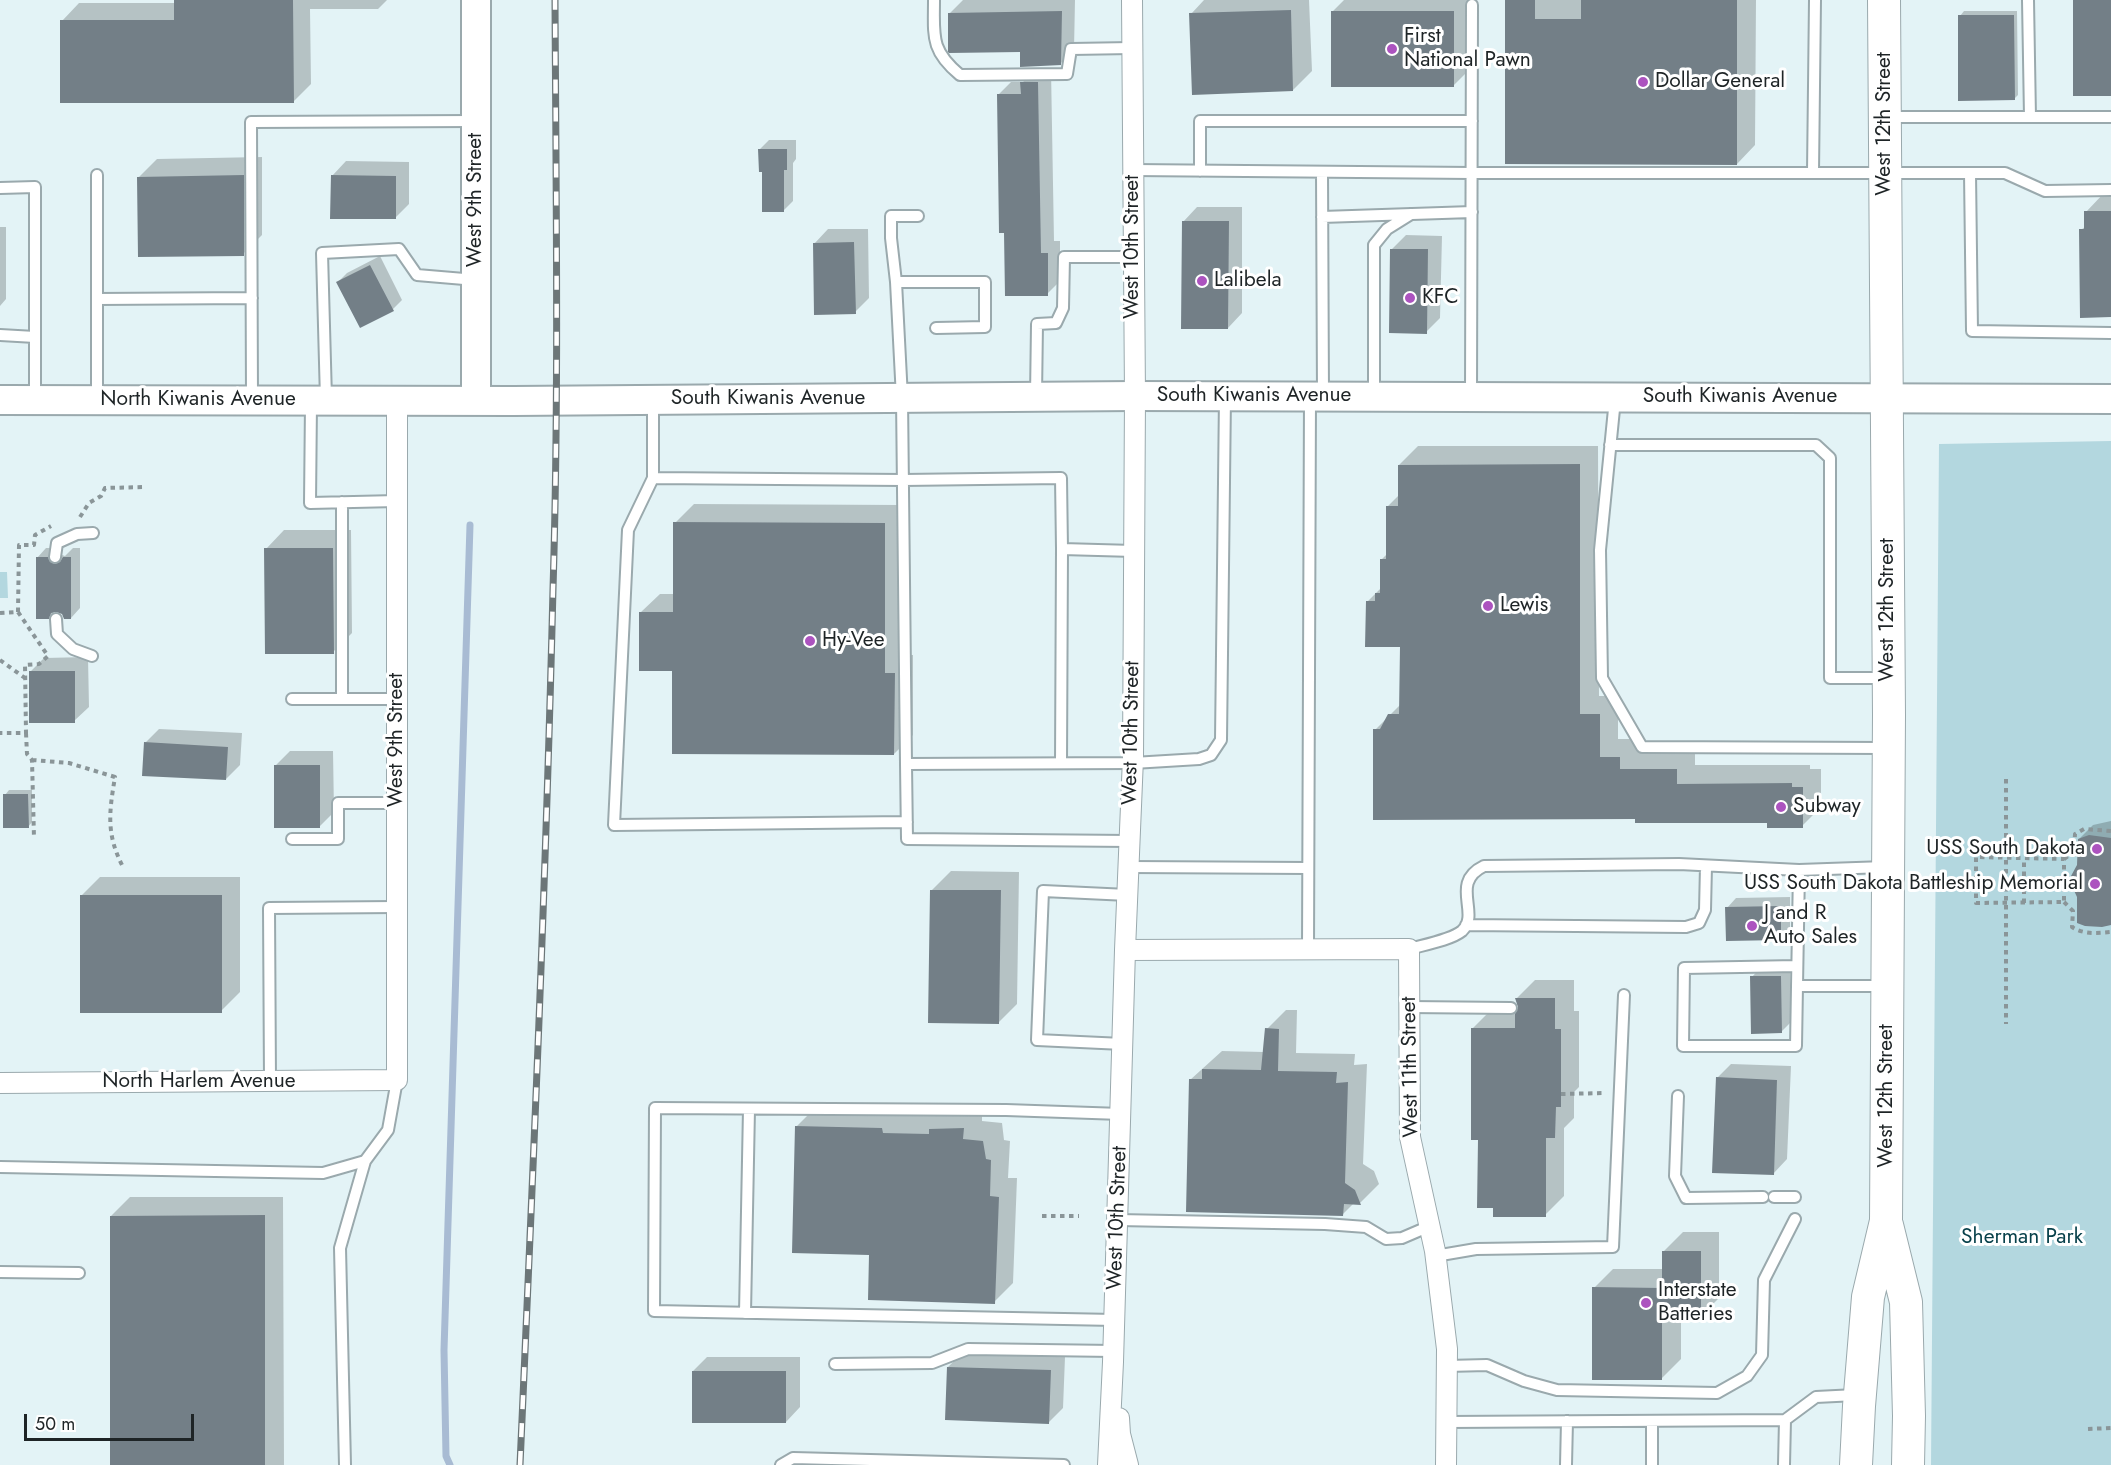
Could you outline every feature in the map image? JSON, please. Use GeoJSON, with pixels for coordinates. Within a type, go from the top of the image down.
{"type":"FeatureCollection","features":[{"type":"Feature","properties":{"kind":"main road","name":"West 9th Street"},"geometry":{"type":"LineString","coordinates":[[476,0],[476,400]]}},
{"type":"Feature","properties":{"kind":"main road","name":"West 12th Street"},"geometry":{"type":"LineString","coordinates":[[1856,1465],[1868,1297],[1886,1221],[1889,867],[1884,0]]}},
{"type":"Feature","properties":{"kind":"main road","name":"South Kiwanis Avenue"},"geometry":{"type":"LineString","coordinates":[[397,399],[1374,396],[2111,399]]}},
{"type":"Feature","properties":{"kind":"main road","name":"North Kiwanis Avenue"},"geometry":{"type":"LineString","coordinates":[[0,400],[397,399]]}},
{"type":"Feature","properties":{"kind":"main road","name":"West 12th Street"},"geometry":{"type":"LineString","coordinates":[[1886,1221],[1906,1302],[1910,1416],[1908,1465]]}},
{"type":"Feature","properties":{"kind":"street","name":"West 10th Street"},"geometry":{"type":"LineString","coordinates":[[1108,1465],[1114,1357],[1125,950],[1133,763],[1135,396],[1132,0]]}},
{"type":"Feature","properties":{"kind":"street","name":"West 9th Street"},"geometry":{"type":"LineString","coordinates":[[397,399],[398,1080]]}},
{"type":"Feature","properties":{"kind":"street"},"geometry":{"type":"LineString","coordinates":[[1125,950],[1409,949]]}},
{"type":"Feature","properties":{"kind":"street","name":"West 11th Street"},"geometry":{"type":"LineString","coordinates":[[1409,949],[1410,1137],[1436,1256],[1447,1349],[1446,1465]]}},
{"type":"Feature","properties":{"kind":"street","name":"North Harlem Avenue"},"geometry":{"type":"LineString","coordinates":[[0,1083],[398,1080]]}},
{"type":"Feature","properties":{"kind":"street"},"geometry":{"type":"LineString","coordinates":[[1114,1357],[1120,1434],[1128,1465]]}},
{"type":"Feature","properties":{"kind":"lane"},"geometry":{"type":"LineString","coordinates":[[934,0],[934,39],[939,54],[960,75],[1067,74],[1071,49],[1132,48]]}},
{"type":"Feature","properties":{"kind":"lane"},"geometry":{"type":"LineString","coordinates":[[1813,172],[1815,0]]}},
{"type":"Feature","properties":{"kind":"lane"},"geometry":{"type":"LineString","coordinates":[[2028,0],[2030,117]]}},
{"type":"Feature","properties":{"kind":"lane"},"geometry":{"type":"LineString","coordinates":[[1471,397],[1472,5]]}},
{"type":"Feature","properties":{"kind":"lane"},"geometry":{"type":"LineString","coordinates":[[1885,117],[2111,117]]}},
{"type":"Feature","properties":{"kind":"lane"},"geometry":{"type":"LineString","coordinates":[[252,400],[251,122],[477,121]]}},
{"type":"Feature","properties":{"kind":"lane"},"geometry":{"type":"LineString","coordinates":[[1200,171],[1200,121],[1472,121]]}},
{"type":"Feature","properties":{"kind":"lane"},"geometry":{"type":"LineString","coordinates":[[1133,170],[1472,173],[2005,173],[2045,191],[2111,190]]}},
{"type":"Feature","properties":{"kind":"lane"},"geometry":{"type":"LineString","coordinates":[[1308,949],[1316,396],[1322,172]]}},
{"type":"Feature","properties":{"kind":"lane"},"geometry":{"type":"LineString","coordinates":[[1970,173],[1972,332],[2111,333]]}},
{"type":"Feature","properties":{"kind":"lane"},"geometry":{"type":"LineString","coordinates":[[97,175],[97,400]]}},
{"type":"Feature","properties":{"kind":"lane"},"geometry":{"type":"LineString","coordinates":[[0,188],[35,187],[35,400]]}},
{"type":"Feature","properties":{"kind":"lane"},"geometry":{"type":"LineString","coordinates":[[1322,217],[1472,212]]}},
{"type":"Feature","properties":{"kind":"lane"},"geometry":{"type":"LineString","coordinates":[[1374,396],[1374,244],[1387,229],[1411,214]]}},
{"type":"Feature","properties":{"kind":"lane"},"geometry":{"type":"LineString","coordinates":[[918,216],[891,216],[902,398],[907,839],[1130,840]]}},
{"type":"Feature","properties":{"kind":"lane"},"geometry":{"type":"LineString","coordinates":[[397,501],[310,503],[318,399],[322,253],[399,249],[417,275],[476,280]]}},
{"type":"Feature","properties":{"kind":"lane"},"geometry":{"type":"LineString","coordinates":[[1036,397],[1037,324],[1056,323],[1063,308],[1064,257],[1134,257]]}},
{"type":"Feature","properties":{"kind":"lane"},"geometry":{"type":"LineString","coordinates":[[896,282],[985,282],[985,327],[936,328]]}},
{"type":"Feature","properties":{"kind":"lane"},"geometry":{"type":"LineString","coordinates":[[97,299],[252,298]]}},
{"type":"Feature","properties":{"kind":"lane"},"geometry":{"type":"LineString","coordinates":[[0,335],[35,337]]}},
{"type":"Feature","properties":{"kind":"lane"},"geometry":{"type":"LineString","coordinates":[[906,764],[1133,763],[1199,759],[1211,755],[1221,740],[1225,396]]}},
{"type":"Feature","properties":{"kind":"lane"},"geometry":{"type":"LineString","coordinates":[[1615,397],[1600,550],[1602,678],[1642,747],[1888,748]]}},
{"type":"Feature","properties":{"kind":"lane"},"geometry":{"type":"LineString","coordinates":[[654,399],[653,478],[628,530],[614,825],[907,822]]}},
{"type":"Feature","properties":{"kind":"lane"},"geometry":{"type":"LineString","coordinates":[[1610,445],[1816,445],[1830,458],[1830,678],[1888,678]]}},
{"type":"Feature","properties":{"kind":"lane"},"geometry":{"type":"LineString","coordinates":[[653,478],[903,480],[1061,478],[1061,763]]}},
{"type":"Feature","properties":{"kind":"lane"},"geometry":{"type":"LineString","coordinates":[[342,502],[342,699]]}},
{"type":"Feature","properties":{"kind":"lane"},"geometry":{"type":"LineString","coordinates":[[55,557],[57,543],[77,534],[93,533]]}},
{"type":"Feature","properties":{"kind":"lane"},"geometry":{"type":"LineString","coordinates":[[1062,549],[1134,551]]}},
{"type":"Feature","properties":{"kind":"lane"},"geometry":{"type":"LineString","coordinates":[[56,619],[57,634],[73,649],[92,656]]}},
{"type":"Feature","properties":{"kind":"lane"},"geometry":{"type":"LineString","coordinates":[[292,699],[397,699]]}},
{"type":"Feature","properties":{"kind":"lane"},"geometry":{"type":"LineString","coordinates":[[292,839],[338,839],[338,803],[397,803]]}},
{"type":"Feature","properties":{"kind":"lane"},"geometry":{"type":"LineString","coordinates":[[1409,949],[1456,935],[1464,929],[1468,919],[1467,881],[1474,871],[1484,866],[1706,866],[1799,870],[1889,867]]}},
{"type":"Feature","properties":{"kind":"lane"},"geometry":{"type":"LineString","coordinates":[[1466,925],[1686,927],[1700,923],[1705,910],[1706,866]]}},
{"type":"Feature","properties":{"kind":"lane"},"geometry":{"type":"LineString","coordinates":[[1129,867],[1308,868]]}},
{"type":"Feature","properties":{"kind":"lane"},"geometry":{"type":"LineString","coordinates":[[1797,966],[1684,968],[1683,1047],[1796,1047],[1799,870]]}},
{"type":"Feature","properties":{"kind":"lane"},"geometry":{"type":"LineString","coordinates":[[1123,1044],[1037,1040],[1043,891],[1128,895]]}},
{"type":"Feature","properties":{"kind":"lane"},"geometry":{"type":"LineString","coordinates":[[270,1081],[269,908],[398,908]]}},
{"type":"Feature","properties":{"kind":"lane"},"geometry":{"type":"LineString","coordinates":[[1797,986],[1887,986]]}},
{"type":"Feature","properties":{"kind":"lane"},"geometry":{"type":"LineString","coordinates":[[1436,1256],[1476,1249],[1613,1247],[1624,995]]}},
{"type":"Feature","properties":{"kind":"lane"},"geometry":{"type":"LineString","coordinates":[[1409,1007],[1510,1008]]}},
{"type":"Feature","properties":{"kind":"lane"},"geometry":{"type":"LineString","coordinates":[[345,1465],[340,1248],[365,1161],[388,1130],[398,1080]]}},
{"type":"Feature","properties":{"kind":"lane"},"geometry":{"type":"LineString","coordinates":[[1678,1096],[1675,1176],[1686,1198],[1795,1197]]}},
{"type":"Feature","properties":{"kind":"lane"},"geometry":{"type":"LineString","coordinates":[[1115,1320],[654,1311],[655,1108],[1006,1110],[1121,1114]]}},
{"type":"Feature","properties":{"kind":"lane"},"geometry":{"type":"LineString","coordinates":[[745,1313],[748,1109]]}},
{"type":"Feature","properties":{"kind":"lane"},"geometry":{"type":"LineString","coordinates":[[0,1167],[323,1173],[365,1161]]}},
{"type":"Feature","properties":{"kind":"lane"},"geometry":{"type":"LineString","coordinates":[[1447,1366],[1487,1365],[1524,1381],[1557,1390],[1717,1393],[1747,1376],[1762,1355],[1764,1280],[1795,1219]]}},
{"type":"Feature","properties":{"kind":"lane"},"geometry":{"type":"LineString","coordinates":[[1118,1220],[1325,1224],[1366,1227],[1386,1239],[1402,1238],[1430,1226]]}},
{"type":"Feature","properties":{"kind":"lane"},"geometry":{"type":"LineString","coordinates":[[0,1272],[79,1273]]}},
{"type":"Feature","properties":{"kind":"lane"},"geometry":{"type":"LineString","coordinates":[[835,1364],[932,1363],[968,1349],[1114,1357]]}},
{"type":"Feature","properties":{"kind":"lane"},"geometry":{"type":"LineString","coordinates":[[1447,1422],[1785,1420],[1816,1397],[1860,1395]]}},
{"type":"Feature","properties":{"kind":"lane"},"geometry":{"type":"LineString","coordinates":[[1784,1465],[1785,1420]]}},
{"type":"Feature","properties":{"kind":"lane"},"geometry":{"type":"LineString","coordinates":[[1566,1465],[1567,1421]]}},
{"type":"Feature","properties":{"kind":"lane"},"geometry":{"type":"LineString","coordinates":[[1652,1421],[1652,1465]]}},
{"type":"Feature","properties":{"kind":"lane"},"geometry":{"type":"LineString","coordinates":[[781,1465],[793,1458],[1064,1465]]}},
{"type":"Feature","properties":{"kind":"path"},"geometry":{"type":"LineString","coordinates":[[0,613],[18,612],[48,656],[39,664],[25,665],[27,754],[33,760],[69,764],[115,777],[110,807],[110,825],[114,848],[123,867]]}},
{"type":"Feature","properties":{"kind":"path"},"geometry":{"type":"LineString","coordinates":[[0,660],[25,678]]}},
{"type":"Feature","properties":{"kind":"path"},"geometry":{"type":"LineString","coordinates":[[0,733],[26,733]]}},
{"type":"Feature","properties":{"kind":"path"},"geometry":{"type":"LineString","coordinates":[[33,760],[34,838]]}},
{"type":"Feature","properties":{"kind":"path"},"geometry":{"type":"LineString","coordinates":[[2006,779],[2006,1024]]}},
{"type":"Feature","properties":{"kind":"path"},"geometry":{"type":"LineString","coordinates":[[2064,902],[1976,903],[1976,857],[2064,859],[2074,852],[2075,834],[2084,829],[2111,831]]}},
{"type":"Feature","properties":{"kind":"path"},"geometry":{"type":"LineString","coordinates":[[2024,858],[2024,903]]}},
{"type":"Feature","properties":{"kind":"path"},"geometry":{"type":"LineString","coordinates":[[2064,859],[2064,902],[2073,911],[2072,927],[2085,933],[2111,932]]}},
{"type":"Feature","properties":{"kind":"path"},"geometry":{"type":"LineString","coordinates":[[2006,883],[2071,880]]}},
{"type":"Feature","properties":{"kind":"path"},"geometry":{"type":"LineString","coordinates":[[1561,1094],[1620,1092]]}},
{"type":"Feature","properties":{"kind":"path"},"geometry":{"type":"LineString","coordinates":[[1042,1216],[1079,1216]]}},
{"type":"Feature","properties":{"kind":"path"},"geometry":{"type":"LineString","coordinates":[[2088,1429],[2111,1428]]}},
{"type":"Feature","properties":{"kind":"green space","name":"Sherman Park"},"geometry":{"type":"Polygon","coordinates":[[[2111,441],[2111,1465],[1931,1465],[1939,444],[2111,441]]]}},
{"type":"Feature","properties":{"kind":"green space"},"geometry":{"type":"Polygon","coordinates":[[[0,572],[7,572],[8,598],[0,598],[0,572]]]}},
{"type":"Feature","properties":{"kind":"building"},"geometry":{"type":"Polygon","coordinates":[[[174,0],[293,0],[294,103],[60,103],[60,20],[174,20],[174,0]]]}},
{"type":"Feature","properties":{"kind":"building"},"geometry":{"type":"Polygon","coordinates":[[[1505,0],[1535,0],[1535,19],[1581,19],[1581,0],[1737,0],[1737,165],[1505,164],[1505,0]]]}},
{"type":"Feature","properties":{"kind":"building"},"geometry":{"type":"Polygon","coordinates":[[[2073,0],[2111,0],[2111,96],[2073,96],[2073,0]]]}},
{"type":"Feature","properties":{"kind":"building"},"geometry":{"type":"Polygon","coordinates":[[[1291,10],[1293,91],[1192,95],[1189,13],[1291,10]]]}},
{"type":"Feature","properties":{"kind":"building"},"geometry":{"type":"Polygon","coordinates":[[[1062,11],[1061,65],[1020,67],[1020,52],[948,52],[948,13],[1062,11]]]}},
{"type":"Feature","properties":{"kind":"building","name":"First National Pawn"},"geometry":{"type":"Polygon","coordinates":[[[1331,11],[1454,11],[1454,87],[1331,87],[1331,11]]]}},
{"type":"Feature","properties":{"kind":"building"},"geometry":{"type":"Polygon","coordinates":[[[1958,15],[2014,15],[2015,100],[1958,101],[1958,15]]]}},
{"type":"Feature","properties":{"kind":"building"},"geometry":{"type":"Polygon","coordinates":[[[1020,82],[1038,82],[1041,253],[1048,253],[1048,296],[1005,296],[1004,233],[999,233],[997,94],[1021,94],[1020,82]]]}},
{"type":"Feature","properties":{"kind":"building"},"geometry":{"type":"Polygon","coordinates":[[[758,149],[787,149],[787,170],[784,170],[784,212],[762,212],[762,172],[759,172],[758,149]]]}},
{"type":"Feature","properties":{"kind":"building"},"geometry":{"type":"Polygon","coordinates":[[[244,175],[244,256],[138,257],[137,177],[244,175]]]}},
{"type":"Feature","properties":{"kind":"building"},"geometry":{"type":"Polygon","coordinates":[[[331,175],[396,176],[396,219],[330,219],[331,175]]]}},
{"type":"Feature","properties":{"kind":"building"},"geometry":{"type":"Polygon","coordinates":[[[2084,211],[2111,211],[2111,317],[2080,318],[2079,229],[2084,229],[2084,211]]]}},
{"type":"Feature","properties":{"kind":"building"},"geometry":{"type":"Polygon","coordinates":[[[1182,221],[1229,221],[1228,329],[1181,329],[1182,221]]]}},
{"type":"Feature","properties":{"kind":"building"},"geometry":{"type":"Polygon","coordinates":[[[854,242],[856,314],[814,315],[813,243],[854,242]]]}},
{"type":"Feature","properties":{"kind":"building"},"geometry":{"type":"Polygon","coordinates":[[[1390,249],[1428,249],[1427,334],[1389,333],[1390,249]]]}},
{"type":"Feature","properties":{"kind":"building"},"geometry":{"type":"Polygon","coordinates":[[[370,265],[394,311],[360,328],[336,282],[370,265]]]}},
{"type":"Feature","properties":{"kind":"building"},"geometry":{"type":"Polygon","coordinates":[[[1580,464],[1580,714],[1600,714],[1600,757],[1620,757],[1620,769],[1677,769],[1677,784],[1792,783],[1792,787],[1803,787],[1803,828],[1767,828],[1767,823],[1635,823],[1635,819],[1373,820],[1373,729],[1380,729],[1388,714],[1399,714],[1400,647],[1365,647],[1366,601],[1375,601],[1375,593],[1380,593],[1380,559],[1386,559],[1386,506],[1398,506],[1398,465],[1580,464]]]}},
{"type":"Feature","properties":{"kind":"building"},"geometry":{"type":"Polygon","coordinates":[[[673,522],[885,523],[885,673],[895,673],[894,755],[672,754],[672,671],[639,671],[639,612],[673,612],[673,522]]]}},
{"type":"Feature","properties":{"kind":"building"},"geometry":{"type":"Polygon","coordinates":[[[264,548],[333,548],[334,654],[265,654],[264,548]]]}},
{"type":"Feature","properties":{"kind":"building"},"geometry":{"type":"Polygon","coordinates":[[[36,557],[48,557],[50,562],[55,564],[63,557],[71,557],[71,619],[64,619],[62,614],[56,612],[51,613],[49,619],[36,619],[36,557]]]}},
{"type":"Feature","properties":{"kind":"building"},"geometry":{"type":"Polygon","coordinates":[[[29,671],[75,671],[75,723],[29,723],[29,671]]]}},
{"type":"Feature","properties":{"kind":"building"},"geometry":{"type":"Polygon","coordinates":[[[144,742],[228,747],[226,780],[142,776],[144,742]]]}},
{"type":"Feature","properties":{"kind":"building"},"geometry":{"type":"Polygon","coordinates":[[[274,765],[320,765],[320,828],[274,828],[274,765]]]}},
{"type":"Feature","properties":{"kind":"building"},"geometry":{"type":"Polygon","coordinates":[[[3,794],[28,794],[29,828],[3,828],[3,794]]]}},
{"type":"Feature","properties":{"kind":"building"},"geometry":{"type":"Polygon","coordinates":[[[2089,835],[2111,838],[2111,925],[2102,927],[2077,923],[2077,897],[2071,884],[2071,876],[2077,865],[2078,839],[2089,835]]]}},
{"type":"Feature","properties":{"kind":"building"},"geometry":{"type":"Polygon","coordinates":[[[930,890],[1001,890],[999,1024],[928,1023],[930,890]]]}},
{"type":"Feature","properties":{"kind":"building"},"geometry":{"type":"Polygon","coordinates":[[[80,895],[222,895],[222,1013],[80,1013],[80,895]]]}},
{"type":"Feature","properties":{"kind":"building"},"geometry":{"type":"Polygon","coordinates":[[[1781,906],[1781,940],[1726,941],[1725,907],[1781,906]]]}},
{"type":"Feature","properties":{"kind":"building"},"geometry":{"type":"Polygon","coordinates":[[[1750,976],[1781,976],[1782,1033],[1751,1034],[1750,976]]]}},
{"type":"Feature","properties":{"kind":"building"},"geometry":{"type":"Polygon","coordinates":[[[1515,998],[1555,998],[1555,1029],[1561,1029],[1561,1107],[1556,1107],[1555,1138],[1546,1138],[1546,1217],[1493,1217],[1493,1208],[1477,1208],[1478,1140],[1471,1140],[1471,1028],[1515,1028],[1515,1014],[1518,1007],[1515,998]]]}},
{"type":"Feature","properties":{"kind":"building"},"geometry":{"type":"Polygon","coordinates":[[[1265,1028],[1279,1029],[1278,1071],[1337,1072],[1336,1083],[1348,1082],[1345,1183],[1355,1190],[1361,1205],[1344,1204],[1343,1216],[1186,1212],[1189,1079],[1202,1079],[1202,1069],[1261,1070],[1265,1028]]]}},
{"type":"Feature","properties":{"kind":"building"},"geometry":{"type":"Polygon","coordinates":[[[1716,1077],[1777,1080],[1774,1175],[1712,1173],[1716,1077]]]}},
{"type":"Feature","properties":{"kind":"building"},"geometry":{"type":"Polygon","coordinates":[[[795,1126],[882,1128],[883,1133],[929,1134],[929,1129],[964,1128],[963,1139],[983,1141],[986,1159],[991,1160],[990,1196],[999,1197],[995,1304],[868,1300],[869,1255],[792,1253],[795,1126]]]}},
{"type":"Feature","properties":{"kind":"building"},"geometry":{"type":"Polygon","coordinates":[[[265,1215],[265,1465],[110,1465],[110,1216],[265,1215]]]}},
{"type":"Feature","properties":{"kind":"building","name":"Interstate Batteries"},"geometry":{"type":"Polygon","coordinates":[[[1662,1251],[1701,1251],[1701,1318],[1662,1318],[1662,1380],[1592,1380],[1592,1287],[1662,1288],[1662,1251]]]}},
{"type":"Feature","properties":{"kind":"building"},"geometry":{"type":"Polygon","coordinates":[[[947,1367],[1051,1370],[1049,1424],[945,1420],[947,1367]]]}},
{"type":"Feature","properties":{"kind":"building"},"geometry":{"type":"Polygon","coordinates":[[[692,1371],[786,1371],[786,1423],[692,1423],[692,1371]]]}},
{"type":"Feature","properties":{"kind":"waterway"},"geometry":{"type":"LineString","coordinates":[[450,1465],[446,1456],[444,1350],[470,525]]}},
{"type":"Feature","properties":{"kind":"railway"},"geometry":{"type":"LineString","coordinates":[[520,1465],[543,918],[555,515],[557,294],[555,0]]}},
{"type":"Feature","properties":{"kind":"place","name":"First National Pawn"},"geometry":{"type":"Point","coordinates":[1392,49]}},
{"type":"Feature","properties":{"kind":"place","name":"Dollar General"},"geometry":{"type":"Point","coordinates":[1643,82]}},
{"type":"Feature","properties":{"kind":"place","name":"Lalibela"},"geometry":{"type":"Point","coordinates":[1202,281]}},
{"type":"Feature","properties":{"kind":"place","name":"KFC"},"geometry":{"type":"Point","coordinates":[1410,298]}},
{"type":"Feature","properties":{"kind":"place","name":"Lewis"},"geometry":{"type":"Point","coordinates":[1488,606]}},
{"type":"Feature","properties":{"kind":"place","name":"Hy-Vee"},"geometry":{"type":"Point","coordinates":[810,641]}},
{"type":"Feature","properties":{"kind":"place","name":"Subway"},"geometry":{"type":"Point","coordinates":[1781,807]}},
{"type":"Feature","properties":{"kind":"place","name":"USS South Dakota"},"geometry":{"type":"Point","coordinates":[2097,849]}},
{"type":"Feature","properties":{"kind":"place","name":"USS South Dakota Battleship Memorial"},"geometry":{"type":"Point","coordinates":[2095,884]}},
{"type":"Feature","properties":{"kind":"place","name":"J and R Auto Sales"},"geometry":{"type":"Point","coordinates":[1752,926]}},
{"type":"Feature","properties":{"kind":"place","name":"Interstate Batteries"},"geometry":{"type":"Point","coordinates":[1646,1303]}}]}
